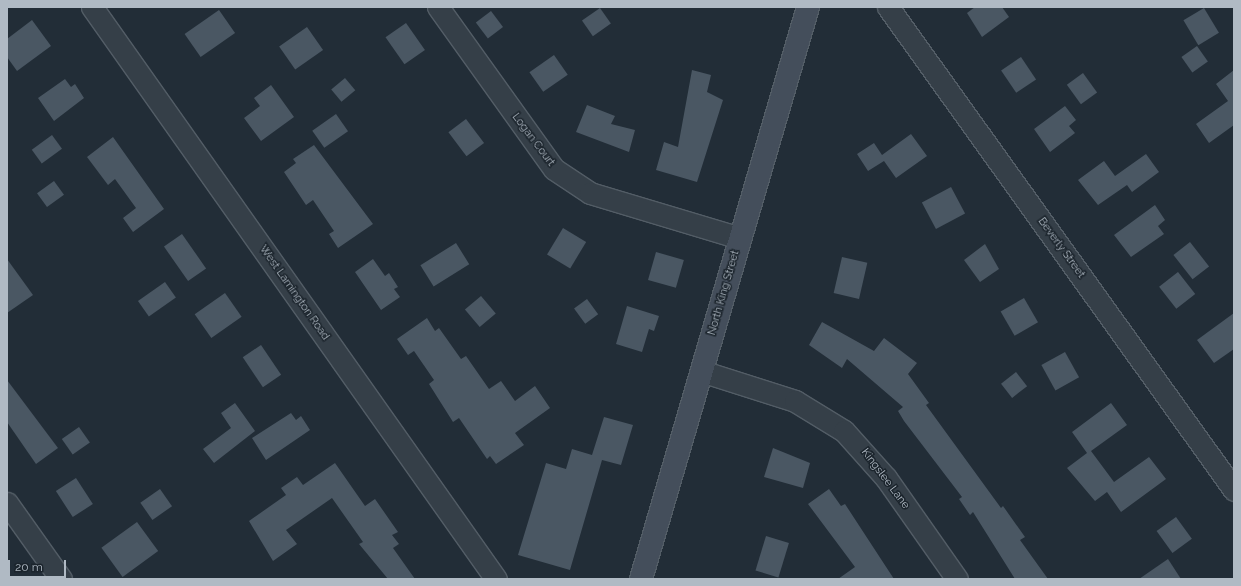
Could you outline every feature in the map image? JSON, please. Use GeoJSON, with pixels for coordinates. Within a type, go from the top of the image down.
{"type":"FeatureCollection","features":[{"type":"Feature","properties":{"kind":"main road","name":"North King Street"},"geometry":{"type":"LineString","coordinates":[[641,579],[808,7]]}},
{"type":"Feature","properties":{"kind":"street","name":"West Lamington Road"},"geometry":{"type":"LineString","coordinates":[[92,7],[496,579]]}},
{"type":"Feature","properties":{"kind":"street","name":"Logan Court"},"geometry":{"type":"LineString","coordinates":[[438,7],[554,168],[590,193],[740,238]]}},
{"type":"Feature","properties":{"kind":"street","name":"Beverly Street"},"geometry":{"type":"LineString","coordinates":[[888,7],[1234,490]]}},
{"type":"Feature","properties":{"kind":"street","name":"Kingslee Lane"},"geometry":{"type":"LineString","coordinates":[[701,371],[795,401],[844,431],[886,478],[957,579]]}},
{"type":"Feature","properties":{"kind":"street"},"geometry":{"type":"LineString","coordinates":[[7,503],[61,579]]}},
{"type":"Feature","properties":{"kind":"building"},"geometry":{"type":"Polygon","coordinates":[[[975,7],[1002,7],[1009,17],[982,37],[967,13],[975,7]]]}},
{"type":"Feature","properties":{"kind":"building"},"geometry":{"type":"Polygon","coordinates":[[[600,8],[611,24],[593,36],[582,21],[600,8]]]}},
{"type":"Feature","properties":{"kind":"building"},"geometry":{"type":"Polygon","coordinates":[[[1204,8],[1219,33],[1198,45],[1183,20],[1204,8]]]}},
{"type":"Feature","properties":{"kind":"building"},"geometry":{"type":"Polygon","coordinates":[[[219,10],[235,33],[201,57],[185,34],[219,10]]]}},
{"type":"Feature","properties":{"kind":"building"},"geometry":{"type":"Polygon","coordinates":[[[491,11],[503,27],[488,38],[476,22],[491,11]]]}},
{"type":"Feature","properties":{"kind":"building"},"geometry":{"type":"Polygon","coordinates":[[[32,20],[51,46],[17,71],[7,57],[7,39],[32,20]]]}},
{"type":"Feature","properties":{"kind":"building"},"geometry":{"type":"Polygon","coordinates":[[[406,23],[425,50],[404,64],[386,37],[406,23]]]}},
{"type":"Feature","properties":{"kind":"building"},"geometry":{"type":"Polygon","coordinates":[[[307,27],[323,50],[295,69],[279,47],[307,27]]]}},
{"type":"Feature","properties":{"kind":"building"},"geometry":{"type":"Polygon","coordinates":[[[1197,46],[1208,62],[1192,72],[1181,57],[1197,46]]]}},
{"type":"Feature","properties":{"kind":"building"},"geometry":{"type":"Polygon","coordinates":[[[554,55],[568,75],[543,92],[529,72],[554,55]]]}},
{"type":"Feature","properties":{"kind":"building"},"geometry":{"type":"Polygon","coordinates":[[[1021,57],[1036,79],[1016,93],[1001,70],[1021,57]]]}},
{"type":"Feature","properties":{"kind":"building"},"geometry":{"type":"Polygon","coordinates":[[[692,70],[711,75],[707,92],[723,100],[697,182],[656,170],[664,142],[678,147],[692,70]]]}},
{"type":"Feature","properties":{"kind":"building"},"geometry":{"type":"Polygon","coordinates":[[[1234,70],[1234,125],[1209,143],[1196,124],[1228,101],[1216,84],[1234,70]]]}},
{"type":"Feature","properties":{"kind":"building"},"geometry":{"type":"Polygon","coordinates":[[[1083,73],[1097,92],[1081,104],[1067,85],[1083,73]]]}},
{"type":"Feature","properties":{"kind":"building"},"geometry":{"type":"Polygon","coordinates":[[[345,78],[355,90],[341,102],[331,90],[345,78]]]}},
{"type":"Feature","properties":{"kind":"building"},"geometry":{"type":"Polygon","coordinates":[[[65,79],[71,87],[75,84],[84,98],[54,121],[38,98],[65,79]]]}},
{"type":"Feature","properties":{"kind":"building"},"geometry":{"type":"Polygon","coordinates":[[[271,85],[294,117],[261,141],[244,118],[260,106],[254,98],[271,85]]]}},
{"type":"Feature","properties":{"kind":"building"},"geometry":{"type":"Polygon","coordinates":[[[587,105],[615,116],[611,124],[635,130],[629,152],[576,132],[587,105]]]}},
{"type":"Feature","properties":{"kind":"building"},"geometry":{"type":"Polygon","coordinates":[[[1065,106],[1076,120],[1069,126],[1075,133],[1050,152],[1034,129],[1065,106]]]}},
{"type":"Feature","properties":{"kind":"building"},"geometry":{"type":"Polygon","coordinates":[[[336,114],[348,131],[324,148],[312,131],[336,114]]]}},
{"type":"Feature","properties":{"kind":"building"},"geometry":{"type":"Polygon","coordinates":[[[466,119],[484,143],[466,156],[448,132],[466,119]]]}},
{"type":"Feature","properties":{"kind":"building"},"geometry":{"type":"Polygon","coordinates":[[[911,134],[927,156],[896,178],[884,161],[868,171],[857,154],[874,143],[882,155],[911,134]]]}},
{"type":"Feature","properties":{"kind":"building"},"geometry":{"type":"Polygon","coordinates":[[[52,135],[62,149],[42,163],[32,150],[52,135]]]}},
{"type":"Feature","properties":{"kind":"building"},"geometry":{"type":"Polygon","coordinates":[[[113,137],[164,209],[133,232],[123,218],[136,208],[115,179],[108,185],[87,157],[113,137]]]}},
{"type":"Feature","properties":{"kind":"building"},"geometry":{"type":"Polygon","coordinates":[[[314,145],[373,224],[338,248],[329,234],[334,231],[313,200],[306,205],[284,172],[296,163],[293,159],[314,145]]]}},
{"type":"Feature","properties":{"kind":"building"},"geometry":{"type":"Polygon","coordinates":[[[1146,154],[1159,172],[1132,192],[1127,185],[1098,205],[1078,180],[1104,161],[1115,176],[1146,154]]]}},
{"type":"Feature","properties":{"kind":"building"},"geometry":{"type":"Polygon","coordinates":[[[54,181],[64,195],[47,207],[37,193],[54,181]]]}},
{"type":"Feature","properties":{"kind":"building"},"geometry":{"type":"Polygon","coordinates":[[[951,187],[965,213],[936,229],[922,202],[951,187]]]}},
{"type":"Feature","properties":{"kind":"building"},"geometry":{"type":"Polygon","coordinates":[[[1155,205],[1165,220],[1158,226],[1164,234],[1131,257],[1114,235],[1155,205]]]}},
{"type":"Feature","properties":{"kind":"building"},"geometry":{"type":"Polygon","coordinates":[[[563,228],[586,242],[570,268],[547,255],[563,228]]]}},
{"type":"Feature","properties":{"kind":"building"},"geometry":{"type":"Polygon","coordinates":[[[182,234],[206,268],[188,281],[164,247],[182,234]]]}},
{"type":"Feature","properties":{"kind":"building"},"geometry":{"type":"Polygon","coordinates":[[[1190,242],[1209,266],[1193,279],[1173,255],[1190,242]]]}},
{"type":"Feature","properties":{"kind":"building"},"geometry":{"type":"Polygon","coordinates":[[[456,243],[469,264],[434,286],[420,265],[456,243]]]}},
{"type":"Feature","properties":{"kind":"building"},"geometry":{"type":"Polygon","coordinates":[[[985,244],[999,269],[980,282],[964,260],[985,244]]]}},
{"type":"Feature","properties":{"kind":"building"},"geometry":{"type":"Polygon","coordinates":[[[656,252],[684,260],[676,288],[648,280],[656,252]]]}},
{"type":"Feature","properties":{"kind":"building"},"geometry":{"type":"Polygon","coordinates":[[[842,257],[867,263],[859,299],[834,293],[842,257]]]}},
{"type":"Feature","properties":{"kind":"building"},"geometry":{"type":"Polygon","coordinates":[[[7,259],[33,295],[7,313],[7,259]]]}},
{"type":"Feature","properties":{"kind":"building"},"geometry":{"type":"Polygon","coordinates":[[[373,259],[385,276],[389,273],[398,287],[394,289],[400,297],[381,310],[355,272],[373,259]]]}},
{"type":"Feature","properties":{"kind":"building"},"geometry":{"type":"Polygon","coordinates":[[[1178,272],[1195,294],[1176,309],[1159,287],[1178,272]]]}},
{"type":"Feature","properties":{"kind":"building"},"geometry":{"type":"Polygon","coordinates":[[[165,282],[176,298],[149,316],[138,301],[165,282]]]}},
{"type":"Feature","properties":{"kind":"building"},"geometry":{"type":"Polygon","coordinates":[[[225,293],[242,317],[211,338],[195,314],[225,293]]]}},
{"type":"Feature","properties":{"kind":"building"},"geometry":{"type":"Polygon","coordinates":[[[481,296],[496,314],[480,327],[465,309],[481,296]]]}},
{"type":"Feature","properties":{"kind":"building"},"geometry":{"type":"Polygon","coordinates":[[[1024,298],[1038,322],[1015,336],[1001,312],[1024,298]]]}},
{"type":"Feature","properties":{"kind":"building"},"geometry":{"type":"Polygon","coordinates":[[[587,299],[598,314],[585,324],[574,308],[587,299]]]}},
{"type":"Feature","properties":{"kind":"building"},"geometry":{"type":"Polygon","coordinates":[[[627,306],[659,316],[654,331],[649,329],[642,352],[616,344],[627,306]]]}},
{"type":"Feature","properties":{"kind":"building"},"geometry":{"type":"Polygon","coordinates":[[[1234,313],[1234,349],[1214,363],[1197,340],[1234,313]]]}},
{"type":"Feature","properties":{"kind":"building"},"geometry":{"type":"Polygon","coordinates":[[[427,318],[435,331],[439,328],[461,359],[466,356],[489,389],[501,381],[515,401],[535,386],[550,408],[515,433],[524,445],[496,464],[490,456],[487,459],[459,418],[453,422],[429,384],[434,380],[414,351],[408,355],[397,339],[427,318]]]}},
{"type":"Feature","properties":{"kind":"building"},"geometry":{"type":"Polygon","coordinates":[[[822,322],[874,351],[884,338],[917,363],[908,374],[929,403],[926,405],[1001,508],[1003,506],[1025,537],[1020,540],[1048,579],[1015,579],[973,512],[970,515],[959,499],[962,497],[904,421],[898,411],[903,407],[847,359],[842,368],[809,345],[822,322]]]}},
{"type":"Feature","properties":{"kind":"building"},"geometry":{"type":"Polygon","coordinates":[[[261,345],[281,375],[263,387],[243,357],[261,345]]]}},
{"type":"Feature","properties":{"kind":"building"},"geometry":{"type":"Polygon","coordinates":[[[1065,352],[1079,377],[1055,390],[1041,365],[1065,352]]]}},
{"type":"Feature","properties":{"kind":"building"},"geometry":{"type":"Polygon","coordinates":[[[1016,372],[1027,386],[1012,398],[1001,384],[1016,372]]]}},
{"type":"Feature","properties":{"kind":"building"},"geometry":{"type":"Polygon","coordinates":[[[7,380],[58,448],[36,464],[7,422],[7,380]]]}},
{"type":"Feature","properties":{"kind":"building"},"geometry":{"type":"Polygon","coordinates":[[[235,403],[255,431],[214,463],[203,449],[231,428],[221,413],[235,403]]]}},
{"type":"Feature","properties":{"kind":"building"},"geometry":{"type":"Polygon","coordinates":[[[1111,403],[1127,425],[1091,451],[1114,482],[1149,457],[1166,479],[1121,512],[1107,492],[1095,501],[1067,468],[1087,453],[1072,432],[1111,403]]]}},
{"type":"Feature","properties":{"kind":"building"},"geometry":{"type":"Polygon","coordinates":[[[291,413],[296,420],[301,416],[310,430],[266,460],[252,438],[291,413]]]}},
{"type":"Feature","properties":{"kind":"building"},"geometry":{"type":"Polygon","coordinates":[[[604,417],[633,425],[621,465],[602,460],[570,570],[518,555],[546,463],[566,469],[572,449],[592,455],[604,417]]]}},
{"type":"Feature","properties":{"kind":"building"},"geometry":{"type":"Polygon","coordinates":[[[79,427],[90,443],[73,455],[62,439],[79,427]]]}},
{"type":"Feature","properties":{"kind":"building"},"geometry":{"type":"Polygon","coordinates":[[[773,448],[810,463],[803,488],[764,477],[773,448]]]}},
{"type":"Feature","properties":{"kind":"building"},"geometry":{"type":"Polygon","coordinates":[[[335,463],[365,506],[375,499],[398,532],[392,535],[399,544],[393,548],[415,579],[388,579],[359,544],[363,542],[332,498],[286,530],[297,544],[273,561],[249,521],[286,495],[281,488],[297,477],[303,485],[335,463]]]}},
{"type":"Feature","properties":{"kind":"building"},"geometry":{"type":"Polygon","coordinates":[[[76,478],[93,504],[73,517],[56,491],[76,478]]]}},
{"type":"Feature","properties":{"kind":"building"},"geometry":{"type":"Polygon","coordinates":[[[160,489],[172,506],[152,520],[140,503],[160,489]]]}},
{"type":"Feature","properties":{"kind":"building"},"geometry":{"type":"Polygon","coordinates":[[[829,489],[841,506],[845,504],[894,579],[838,579],[855,567],[808,504],[829,489]]]}},
{"type":"Feature","properties":{"kind":"building"},"geometry":{"type":"Polygon","coordinates":[[[1176,517],[1192,539],[1172,553],[1157,531],[1176,517]]]}},
{"type":"Feature","properties":{"kind":"building"},"geometry":{"type":"Polygon","coordinates":[[[137,522],[158,551],[123,577],[101,548],[137,522]]]}},
{"type":"Feature","properties":{"kind":"building"},"geometry":{"type":"Polygon","coordinates":[[[766,536],[789,543],[778,577],[755,570],[766,536]]]}},
{"type":"Feature","properties":{"kind":"building"},"geometry":{"type":"Polygon","coordinates":[[[1168,559],[1181,579],[1139,579],[1168,559]]]}}]}
